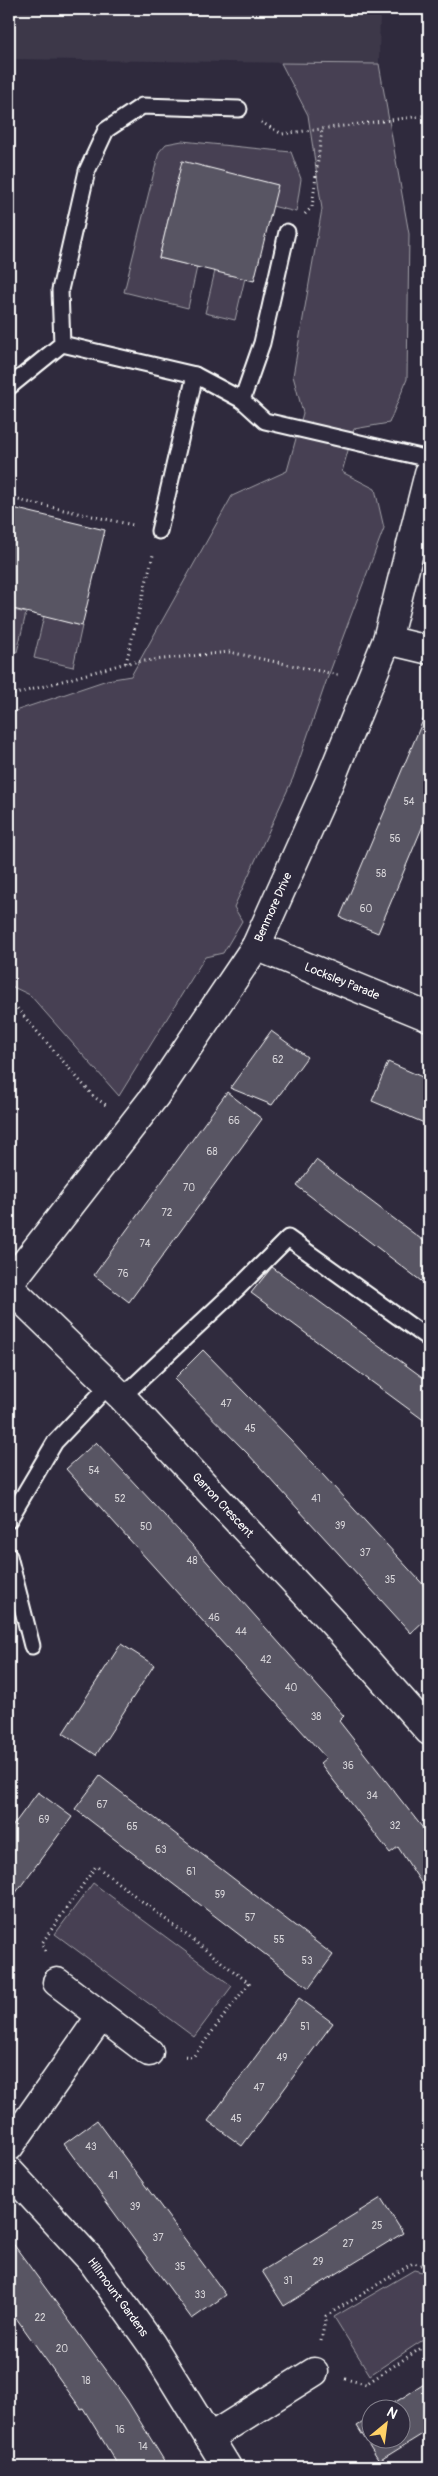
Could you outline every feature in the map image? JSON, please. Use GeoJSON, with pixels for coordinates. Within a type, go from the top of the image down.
{"type":"FeatureCollection","features":[{"type":"Feature","properties":{"kind":"street","name":"Benmore Drive"},"geometry":{"type":"LineString","coordinates":[[9,1286],[155,1096],[256,946],[329,784],[387,640],[429,473]]}},
{"type":"Feature","properties":{"kind":"street"},"geometry":{"type":"LineString","coordinates":[[387,640],[429,650]]}},
{"type":"Feature","properties":{"kind":"street","name":"Locksley Parade"},"geometry":{"type":"LineString","coordinates":[[256,946],[429,1016]]}},
{"type":"Feature","properties":{"kind":"street","name":"Garron Crescent"},"geometry":{"type":"LineString","coordinates":[[9,1286],[116,1391],[334,1624],[429,1731]]}},
{"type":"Feature","properties":{"kind":"street"},"geometry":{"type":"LineString","coordinates":[[57,1982],[149,2052]]}},
{"type":"Feature","properties":{"kind":"street"},"geometry":{"type":"LineString","coordinates":[[9,2147],[101,2016]]}},
{"type":"Feature","properties":{"kind":"street","name":"Hillmount Gardens"},"geometry":{"type":"LineString","coordinates":[[9,2171],[92,2261],[152,2345],[227,2467]]}},
{"type":"Feature","properties":{"kind":"street"},"geometry":{"type":"LineString","coordinates":[[209,2438],[314,2372]]}},
{"type":"Feature","properties":{"kind":"lane"},"geometry":{"type":"LineString","coordinates":[[62,344],[60,290],[87,170],[106,130],[142,106],[239,109]]}},
{"type":"Feature","properties":{"kind":"lane"},"geometry":{"type":"LineString","coordinates":[[242,400],[262,343],[287,232]]}},
{"type":"Feature","properties":{"kind":"lane"},"geometry":{"type":"LineString","coordinates":[[62,344],[195,375],[242,400],[265,421],[429,460]]}},
{"type":"Feature","properties":{"kind":"lane"},"geometry":{"type":"LineString","coordinates":[[9,387],[62,344]]}},
{"type":"Feature","properties":{"kind":"lane"},"geometry":{"type":"LineString","coordinates":[[159,531],[195,375]]}},
{"type":"Feature","properties":{"kind":"lane"},"geometry":{"type":"LineString","coordinates":[[9,1520],[55,1442],[239,1287],[288,1238],[429,1339]]}},
{"type":"Feature","properties":{"kind":"lane"},"geometry":{"type":"LineString","coordinates":[[9,1556],[32,1646]]}},
{"type":"Feature","properties":{"kind":"path"},"geometry":{"type":"LineString","coordinates":[[239,109],[282,134],[429,115]]}},
{"type":"Feature","properties":{"kind":"path"},"geometry":{"type":"LineString","coordinates":[[287,232],[312,207],[322,129]]}},
{"type":"Feature","properties":{"kind":"path"},"geometry":{"type":"LineString","coordinates":[[9,498],[159,531],[126,663]]}},
{"type":"Feature","properties":{"kind":"path"},"geometry":{"type":"LineString","coordinates":[[9,696],[126,663],[229,652],[370,682]]}},
{"type":"Feature","properties":{"kind":"path"},"geometry":{"type":"LineString","coordinates":[[9,1003],[15,1006],[94,1097],[134,1122]]}},
{"type":"Feature","properties":{"kind":"path"},"geometry":{"type":"LineString","coordinates":[[57,1982],[42,1944],[96,1866],[249,1983],[193,2057],[149,2052]]}},
{"type":"Feature","properties":{"kind":"path"},"geometry":{"type":"LineString","coordinates":[[429,2267],[413,2263],[326,2316],[314,2372],[366,2384],[429,2343]]}},
{"type":"Feature","properties":{"kind":"shaded area"},"geometry":{"type":"Polygon","coordinates":[[[9,9],[380,9],[379,64],[9,59],[9,9]]]}},
{"type":"Feature","properties":{"kind":"shaded area"},"geometry":{"type":"Polygon","coordinates":[[[281,63],[379,64],[409,234],[407,379],[389,423],[354,429],[342,472],[375,489],[384,528],[326,682],[293,778],[234,907],[242,921],[223,953],[205,957],[119,1096],[30,995],[9,985],[9,713],[107,680],[131,676],[232,496],[287,471],[303,413],[293,376],[322,209],[308,115],[281,63]]]}},
{"type":"Feature","properties":{"kind":"shaded area"},"geometry":{"type":"Polygon","coordinates":[[[182,141],[291,152],[301,179],[296,212],[272,206],[277,185],[182,162],[159,258],[197,267],[188,308],[124,292],[159,152],[166,144],[182,141]]]}},
{"type":"Feature","properties":{"kind":"shaded area"},"geometry":{"type":"Polygon","coordinates":[[[215,271],[245,278],[235,320],[205,313],[215,271]]]}},
{"type":"Feature","properties":{"kind":"shaded area"},"geometry":{"type":"Polygon","coordinates":[[[9,609],[26,613],[17,652],[9,650],[9,609]]]}},
{"type":"Feature","properties":{"kind":"shaded area"},"geometry":{"type":"Polygon","coordinates":[[[44,616],[82,626],[73,667],[34,658],[44,616]]]}},
{"type":"Feature","properties":{"kind":"shaded area"},"geometry":{"type":"Polygon","coordinates":[[[93,1883],[232,1986],[194,2037],[55,1934],[93,1883]]]}},
{"type":"Feature","properties":{"kind":"shaded area"},"geometry":{"type":"Polygon","coordinates":[[[414,2270],[426,2273],[429,2278],[429,2336],[370,2375],[334,2317],[414,2270]]]}},
{"type":"Feature","properties":{"kind":"building"},"geometry":{"type":"Polygon","coordinates":[[[182,161],[278,185],[254,281],[159,258],[182,161]]]}},
{"type":"Feature","properties":{"kind":"building"},"geometry":{"type":"Polygon","coordinates":[[[9,507],[105,530],[82,626],[9,608],[9,507]]]}},
{"type":"Feature","properties":{"kind":"building"},"geometry":{"type":"Polygon","coordinates":[[[429,706],[429,811],[378,933],[340,917],[429,706]]]}},
{"type":"Feature","properties":{"kind":"building"},"geometry":{"type":"Polygon","coordinates":[[[271,1031],[307,1057],[272,1105],[230,1088],[271,1031]]]}},
{"type":"Feature","properties":{"kind":"building"},"geometry":{"type":"Polygon","coordinates":[[[388,1062],[429,1080],[429,1125],[372,1101],[388,1062]]]}},
{"type":"Feature","properties":{"kind":"building"},"geometry":{"type":"Polygon","coordinates":[[[227,1092],[262,1119],[129,1302],[94,1275],[227,1092]]]}},
{"type":"Feature","properties":{"kind":"building"},"geometry":{"type":"Polygon","coordinates":[[[316,1160],[429,1245],[429,1287],[297,1186],[316,1160]]]}},
{"type":"Feature","properties":{"kind":"building"},"geometry":{"type":"Polygon","coordinates":[[[272,1267],[429,1382],[429,1424],[251,1293],[272,1267]]]}},
{"type":"Feature","properties":{"kind":"building"},"geometry":{"type":"Polygon","coordinates":[[[203,1350],[291,1440],[429,1591],[429,1616],[411,1633],[248,1454],[174,1379],[203,1350]]]}},
{"type":"Feature","properties":{"kind":"building"},"geometry":{"type":"Polygon","coordinates":[[[96,1442],[193,1546],[344,1716],[339,1721],[429,1836],[429,1895],[398,1847],[390,1853],[320,1763],[326,1758],[66,1469],[96,1442]]]}},
{"type":"Feature","properties":{"kind":"building"},"geometry":{"type":"Polygon","coordinates":[[[121,1644],[154,1665],[96,1755],[63,1733],[121,1644]]]}},
{"type":"Feature","properties":{"kind":"building"},"geometry":{"type":"Polygon","coordinates":[[[100,1776],[333,1955],[309,1988],[75,1809],[100,1776]]]}},
{"type":"Feature","properties":{"kind":"building"},"geometry":{"type":"Polygon","coordinates":[[[38,1792],[72,1817],[9,1902],[9,1831],[38,1792]]]}},
{"type":"Feature","properties":{"kind":"building"},"geometry":{"type":"Polygon","coordinates":[[[299,1998],[333,2023],[242,2146],[208,2121],[299,1998]]]}},
{"type":"Feature","properties":{"kind":"building"},"geometry":{"type":"Polygon","coordinates":[[[97,2120],[226,2295],[192,2319],[64,2144],[97,2120]]]}},
{"type":"Feature","properties":{"kind":"building"},"geometry":{"type":"Polygon","coordinates":[[[381,2198],[403,2233],[284,2306],[262,2271],[381,2198]]]}},
{"type":"Feature","properties":{"kind":"building"},"geometry":{"type":"Polygon","coordinates":[[[9,2238],[127,2400],[168,2467],[119,2467],[83,2408],[81,2409],[9,2308],[9,2238]]]}},
{"type":"Feature","properties":{"kind":"building"},"geometry":{"type":"Polygon","coordinates":[[[429,2381],[429,2430],[410,2442],[410,2398],[402,2398],[429,2381]]]}},
{"type":"Feature","properties":{"kind":"building"},"geometry":{"type":"Polygon","coordinates":[[[371,2448],[400,2448],[379,2461],[371,2448]]]}}]}
